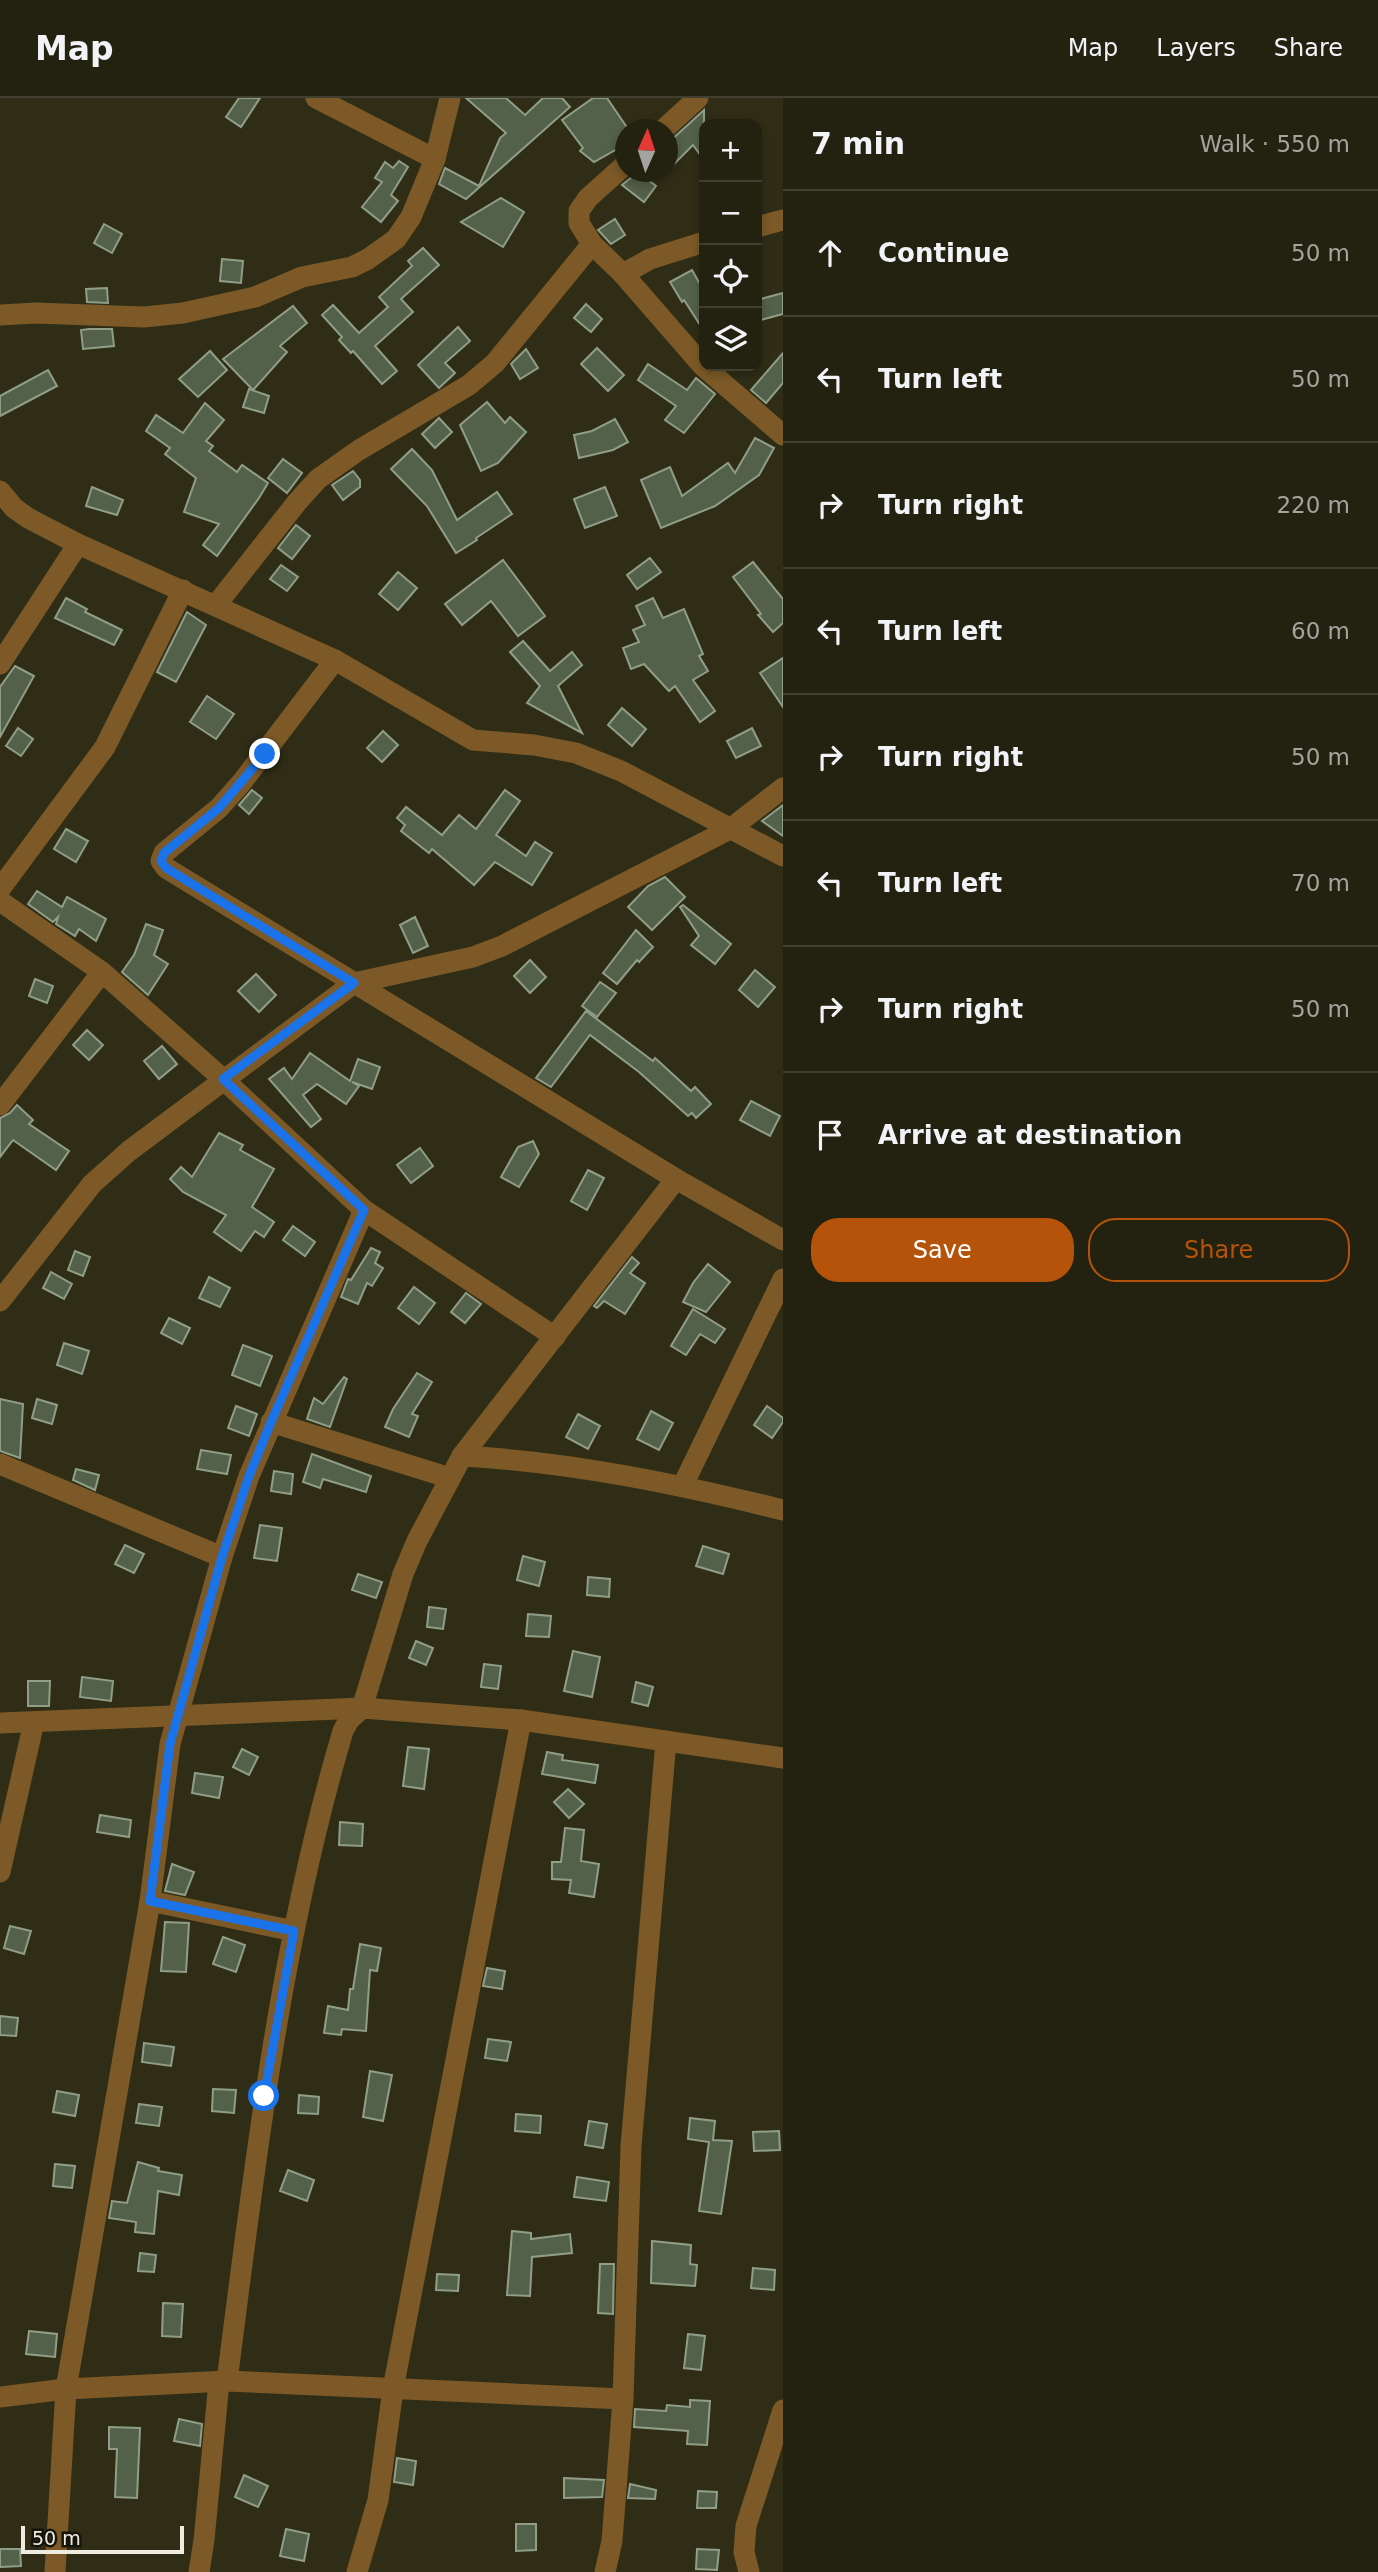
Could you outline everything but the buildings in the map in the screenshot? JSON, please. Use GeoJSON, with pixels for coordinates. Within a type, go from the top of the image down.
{"type":"FeatureCollection","features":[{"type":"Feature","properties":{"kind":"street"},"geometry":{"type":"LineString","coordinates":[[316,98],[435,159]]}},
{"type":"Feature","properties":{"kind":"street"},"geometry":{"type":"LineString","coordinates":[[0,315],[36,313],[144,317],[183,313],[255,298],[302,277],[352,267],[369,259],[396,239],[411,217],[435,159],[450,98]]}},
{"type":"Feature","properties":{"kind":"street"},"geometry":{"type":"LineString","coordinates":[[675,119],[698,98]]}},
{"type":"Feature","properties":{"kind":"street"},"geometry":{"type":"LineString","coordinates":[[615,173],[587,198],[579,211],[579,223],[592,244],[623,274],[703,366],[783,435]]}},
{"type":"Feature","properties":{"kind":"street"},"geometry":{"type":"LineString","coordinates":[[762,226],[783,220]]}},
{"type":"Feature","properties":{"kind":"street"},"geometry":{"type":"LineString","coordinates":[[216,605],[318,479],[359,450],[470,385],[495,363],[592,244]]}},
{"type":"Feature","properties":{"kind":"street"},"geometry":{"type":"LineString","coordinates":[[623,274],[650,259],[699,244]]}},
{"type":"Feature","properties":{"kind":"street"},"geometry":{"type":"LineString","coordinates":[[0,491],[14,508],[28,518],[78,544],[335,660],[473,740],[534,745],[576,753],[621,771],[783,856]]}},
{"type":"Feature","properties":{"kind":"street"},"geometry":{"type":"LineString","coordinates":[[0,664],[78,544]]}},
{"type":"Feature","properties":{"kind":"street"},"geometry":{"type":"LineString","coordinates":[[0,889],[105,747],[183,590]]}},
{"type":"Feature","properties":{"kind":"street"},"geometry":{"type":"LineString","coordinates":[[335,660],[219,808],[164,853],[161,861],[166,868],[676,1179],[783,1240]]}},
{"type":"Feature","properties":{"kind":"street"},"geometry":{"type":"LineString","coordinates":[[0,1301],[92,1184],[129,1151],[354,983],[473,957],[502,946],[730,830],[783,788]]}},
{"type":"Feature","properties":{"kind":"street"},"geometry":{"type":"LineString","coordinates":[[0,901],[102,972],[223,1079],[364,1210],[555,1338]]}},
{"type":"Feature","properties":{"kind":"street"},"geometry":{"type":"LineString","coordinates":[[0,1105],[102,972]]}},
{"type":"Feature","properties":{"kind":"street"},"geometry":{"type":"LineString","coordinates":[[199,2572],[264,2096],[294,1931],[321,1806],[343,1731],[349,1720],[362,1708],[403,1574],[417,1541],[462,1456],[676,1179]]}},
{"type":"Feature","properties":{"kind":"street"},"geometry":{"type":"LineString","coordinates":[[55,2572],[66,2389],[150,1901],[170,1744],[222,1557],[249,1476],[364,1210]]}},
{"type":"Feature","properties":{"kind":"street"},"geometry":{"type":"LineString","coordinates":[[683,1485],[783,1279]]}},
{"type":"Feature","properties":{"kind":"street"},"geometry":{"type":"LineString","coordinates":[[271,1422],[450,1478]]}},
{"type":"Feature","properties":{"kind":"street"},"geometry":{"type":"LineString","coordinates":[[462,1456],[515,1459],[683,1485],[783,1510]]}},
{"type":"Feature","properties":{"kind":"street"},"geometry":{"type":"LineString","coordinates":[[0,1464],[222,1557]]}},
{"type":"Feature","properties":{"kind":"street"},"geometry":{"type":"LineString","coordinates":[[0,1723],[362,1708],[521,1720],[783,1758]]}},
{"type":"Feature","properties":{"kind":"street"},"geometry":{"type":"LineString","coordinates":[[357,2572],[377,2500],[393,2389],[521,1720]]}},
{"type":"Feature","properties":{"kind":"street"},"geometry":{"type":"LineString","coordinates":[[0,1872],[34,1722]]}},
{"type":"Feature","properties":{"kind":"street"},"geometry":{"type":"LineString","coordinates":[[606,2572],[612,2541],[624,2399],[631,2146],[666,1741]]}},
{"type":"Feature","properties":{"kind":"street"},"geometry":{"type":"LineString","coordinates":[[150,1901],[294,1931]]}},
{"type":"Feature","properties":{"kind":"street"},"geometry":{"type":"LineString","coordinates":[[0,2397],[66,2389],[223,2382],[624,2399]]}},
{"type":"Feature","properties":{"kind":"street"},"geometry":{"type":"LineString","coordinates":[[749,2572],[744,2552],[746,2526],[783,2410]]}},
{"type":"Feature","properties":{"kind":"route"},"geometry":{"type":"LineString","coordinates":[[264,2096],[294,1931],[150,1901],[170,1744],[222,1557],[249,1476],[271,1422],[364,1210],[223,1079],[354,983],[166,868],[161,861],[164,853],[219,808],[265,754]]}}]}
